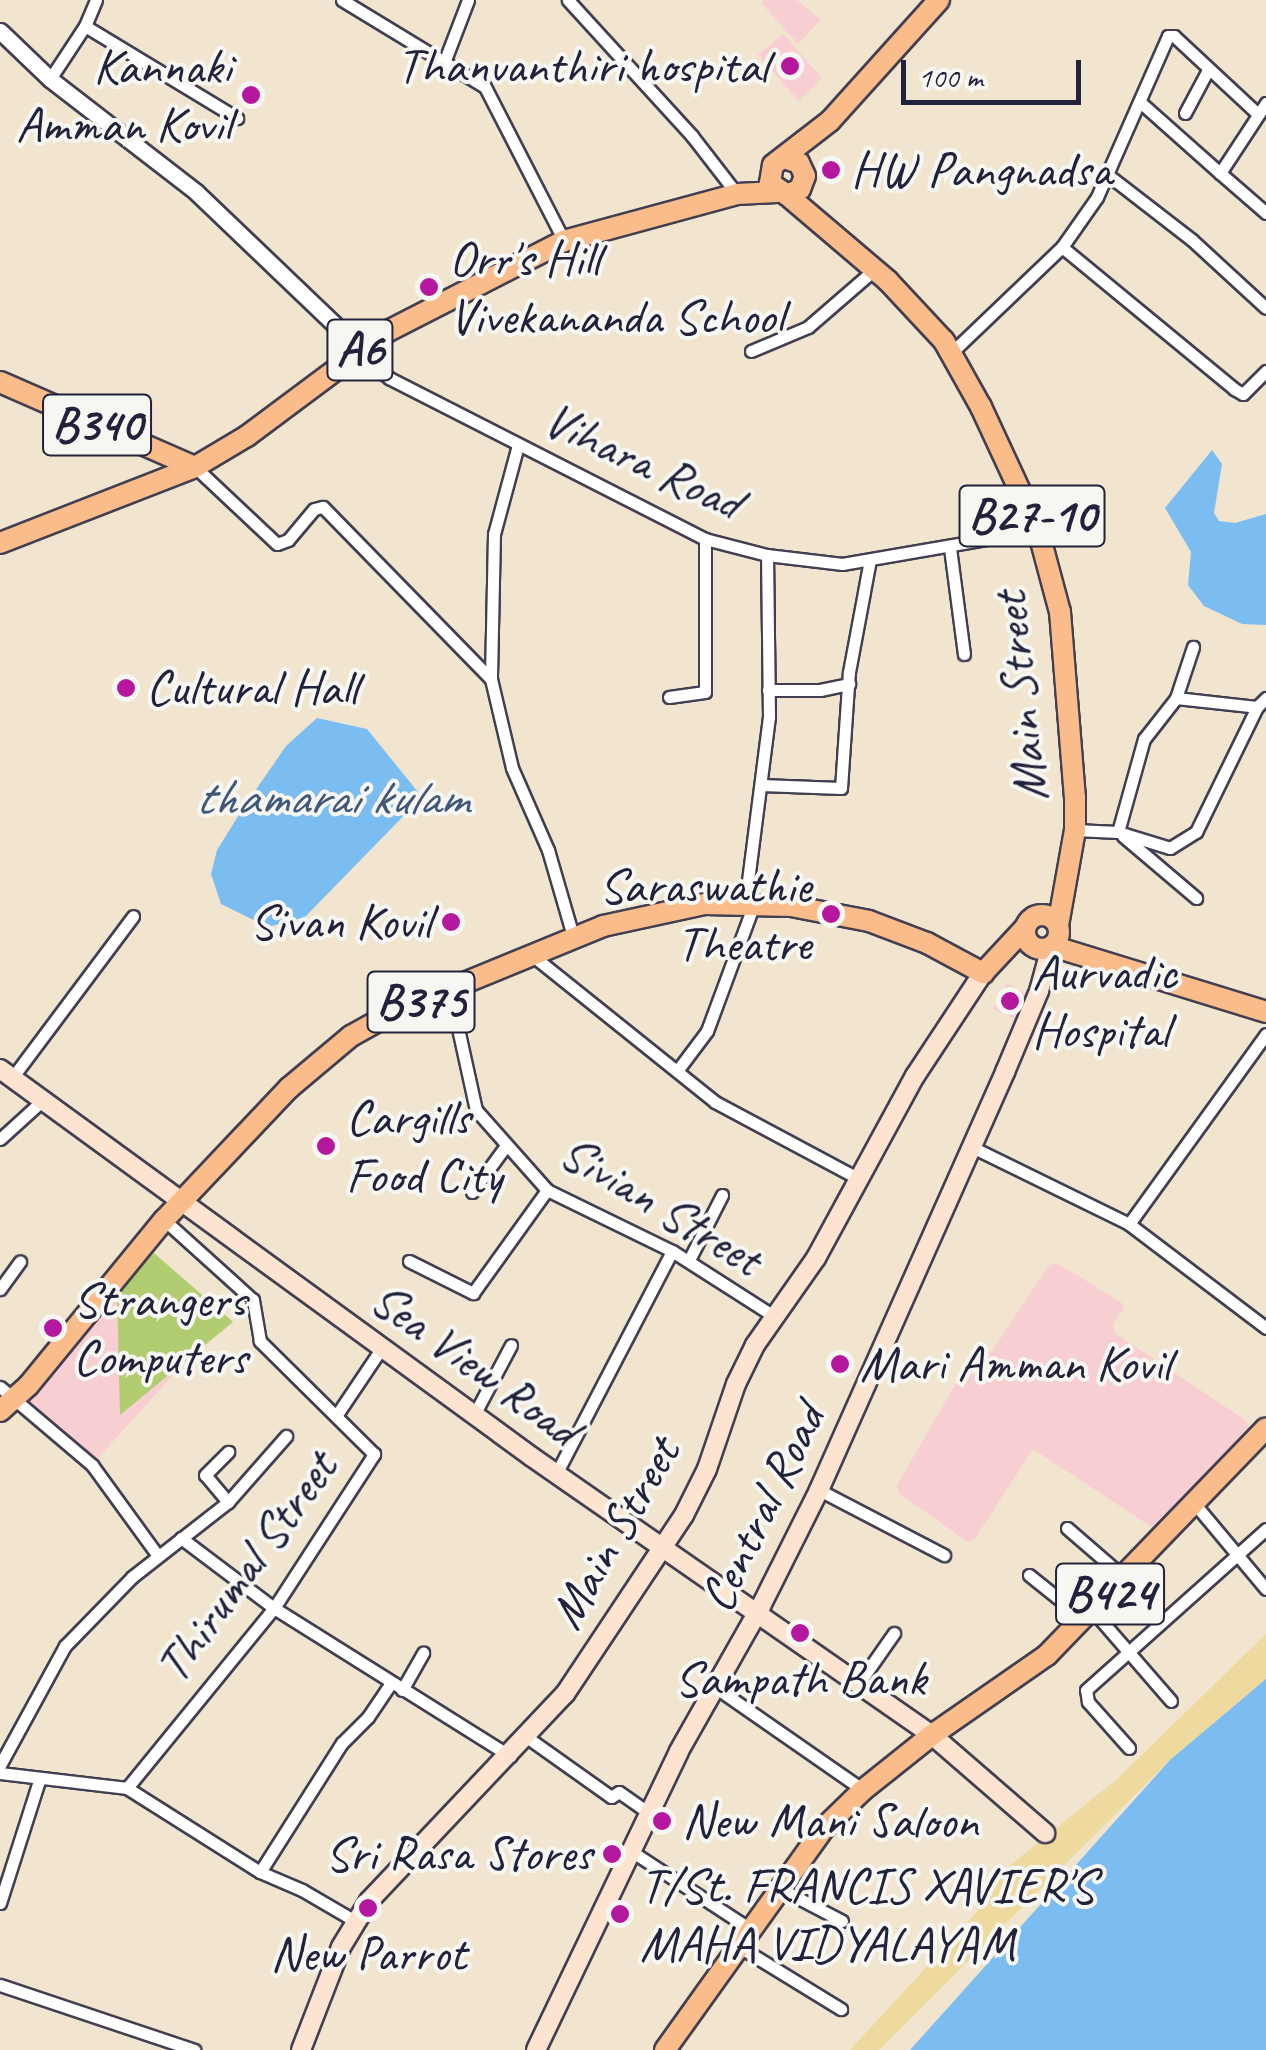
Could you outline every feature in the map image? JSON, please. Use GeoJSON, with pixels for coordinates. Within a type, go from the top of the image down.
{"type":"FeatureCollection","features":[{"type":"Feature","properties":{"kind":"main road"},"geometry":{"type":"LineString","coordinates":[[788,178],[830,121],[939,0]]}},
{"type":"Feature","properties":{"kind":"main road","name":"A6"},"geometry":{"type":"LineString","coordinates":[[0,542],[196,467],[247,436],[357,352],[438,302],[564,241],[788,178]]}},
{"type":"Feature","properties":{"kind":"main road","name":"Main Street"},"geometry":{"type":"LineString","coordinates":[[302,2050],[355,1921],[447,1815],[528,1738],[580,1673],[664,1547],[702,1480],[736,1384],[772,1315],[816,1258],[916,1076],[983,973],[1044,936],[1069,866],[1076,830],[1064,638],[1052,572],[1038,530],[952,353],[923,316],[832,229],[788,178]]}},
{"type":"Feature","properties":{"kind":"main road","name":"B340"},"geometry":{"type":"LineString","coordinates":[[0,382],[196,467]]}},
{"type":"Feature","properties":{"kind":"main road","name":"B375"},"geometry":{"type":"LineString","coordinates":[[0,1411],[8,1392],[181,1201],[290,1088],[334,1049],[396,1012],[573,936],[676,907],[791,906],[868,922],[927,943],[983,973]]}},
{"type":"Feature","properties":{"kind":"main road"},"geometry":{"type":"LineString","coordinates":[[1044,936],[1117,966],[1266,1012]]}},
{"type":"Feature","properties":{"kind":"main road","name":"Central Road"},"geometry":{"type":"LineString","coordinates":[[536,2050],[649,1813],[819,1490],[1039,991],[1044,936]]}},
{"type":"Feature","properties":{"kind":"main road","name":"Sea View Road"},"geometry":{"type":"LineString","coordinates":[[6,1073],[556,1474],[932,1735],[1045,1833]]}},
{"type":"Feature","properties":{"kind":"main road","name":"B424"},"geometry":{"type":"LineString","coordinates":[[665,2050],[822,1829],[863,1790],[932,1735],[1031,1668],[1126,1578],[1266,1428]]}},
{"type":"Feature","properties":{"kind":"street"},"geometry":{"type":"LineString","coordinates":[[50,78],[85,26],[96,0]]}},
{"type":"Feature","properties":{"kind":"street"},"geometry":{"type":"LineString","coordinates":[[342,0],[485,87],[564,241]]}},
{"type":"Feature","properties":{"kind":"street"},"geometry":{"type":"LineString","coordinates":[[446,60],[468,0]]}},
{"type":"Feature","properties":{"kind":"street"},"geometry":{"type":"LineString","coordinates":[[568,0],[692,136],[737,194]]}},
{"type":"Feature","properties":{"kind":"street"},"geometry":{"type":"LineString","coordinates":[[85,26],[237,118]]}},
{"type":"Feature","properties":{"kind":"street"},"geometry":{"type":"LineString","coordinates":[[0,31],[50,78],[196,192],[334,324],[357,352]]}},
{"type":"Feature","properties":{"kind":"street"},"geometry":{"type":"LineString","coordinates":[[952,353],[1062,247],[1108,175],[1168,36],[1174,36],[1208,70],[1262,108],[1220,173]]}},
{"type":"Feature","properties":{"kind":"street"},"geometry":{"type":"LineString","coordinates":[[1185,113],[1208,70]]}},
{"type":"Feature","properties":{"kind":"street"},"geometry":{"type":"LineString","coordinates":[[1140,102],[1266,214]]}},
{"type":"Feature","properties":{"kind":"street"},"geometry":{"type":"LineString","coordinates":[[1108,175],[1192,240],[1266,308]]}},
{"type":"Feature","properties":{"kind":"street"},"geometry":{"type":"LineString","coordinates":[[1062,247],[1234,390],[1243,394],[1266,371]]}},
{"type":"Feature","properties":{"kind":"street"},"geometry":{"type":"LineString","coordinates":[[751,352],[808,327],[874,269]]}},
{"type":"Feature","properties":{"kind":"street","name":"Vihara Road"},"geometry":{"type":"LineString","coordinates":[[357,352],[388,378],[705,539],[767,555],[842,564],[1038,530]]}},
{"type":"Feature","properties":{"kind":"street"},"geometry":{"type":"LineString","coordinates":[[518,445],[494,534],[491,679],[512,768],[548,850],[573,936]]}},
{"type":"Feature","properties":{"kind":"street"},"geometry":{"type":"LineString","coordinates":[[196,467],[277,544],[288,540],[314,509],[323,507],[491,679]]}},
{"type":"Feature","properties":{"kind":"street"},"geometry":{"type":"LineString","coordinates":[[669,697],[704,692],[705,539]]}},
{"type":"Feature","properties":{"kind":"street"},"geometry":{"type":"LineString","coordinates":[[950,548],[964,654]]}},
{"type":"Feature","properties":{"kind":"street"},"geometry":{"type":"LineString","coordinates":[[678,1071],[707,1031],[750,904],[768,690],[767,555]]}},
{"type":"Feature","properties":{"kind":"street"},"geometry":{"type":"LineString","coordinates":[[760,785],[840,790],[849,684],[870,560]]}},
{"type":"Feature","properties":{"kind":"street"},"geometry":{"type":"LineString","coordinates":[[1118,832],[1144,739],[1176,698],[1193,647]]}},
{"type":"Feature","properties":{"kind":"street"},"geometry":{"type":"LineString","coordinates":[[768,690],[820,690],[849,684]]}},
{"type":"Feature","properties":{"kind":"street"},"geometry":{"type":"LineString","coordinates":[[1076,830],[1118,832],[1170,848],[1196,832],[1262,702],[1176,698]]}},
{"type":"Feature","properties":{"kind":"street"},"geometry":{"type":"LineString","coordinates":[[1118,832],[1196,898]]}},
{"type":"Feature","properties":{"kind":"street"},"geometry":{"type":"LineString","coordinates":[[6,1073],[133,916]]}},
{"type":"Feature","properties":{"kind":"street"},"geometry":{"type":"LineString","coordinates":[[534,956],[715,1102],[859,1179]]}},
{"type":"Feature","properties":{"kind":"street","name":"Sivian Street"},"geometry":{"type":"LineString","coordinates":[[450,992],[476,1110],[546,1190],[672,1251],[772,1315]]}},
{"type":"Feature","properties":{"kind":"street"},"geometry":{"type":"LineString","coordinates":[[1129,1224],[1266,1034]]}},
{"type":"Feature","properties":{"kind":"street"},"geometry":{"type":"LineString","coordinates":[[0,1139],[43,1100]]}},
{"type":"Feature","properties":{"kind":"street"},"geometry":{"type":"LineString","coordinates":[[472,1192],[505,1147]]}},
{"type":"Feature","properties":{"kind":"street"},"geometry":{"type":"LineString","coordinates":[[972,1147],[1129,1224],[1265,1324]]}},
{"type":"Feature","properties":{"kind":"street"},"geometry":{"type":"LineString","coordinates":[[409,1261],[473,1293],[546,1190]]}},
{"type":"Feature","properties":{"kind":"street"},"geometry":{"type":"LineString","coordinates":[[688,1260],[722,1195]]}},
{"type":"Feature","properties":{"kind":"street","name":"Thirumal Street"},"geometry":{"type":"LineString","coordinates":[[127,1788],[274,1608],[374,1454],[260,1342],[254,1300],[164,1220]]}},
{"type":"Feature","properties":{"kind":"street"},"geometry":{"type":"LineString","coordinates":[[556,1474],[672,1251]]}},
{"type":"Feature","properties":{"kind":"street"},"geometry":{"type":"LineString","coordinates":[[0,1288],[20,1260]]}},
{"type":"Feature","properties":{"kind":"street"},"geometry":{"type":"LineString","coordinates":[[336,1416],[383,1346]]}},
{"type":"Feature","properties":{"kind":"street"},"geometry":{"type":"LineString","coordinates":[[474,1415],[511,1346]]}},
{"type":"Feature","properties":{"kind":"street"},"geometry":{"type":"LineString","coordinates":[[8,1392],[92,1465],[158,1556]]}},
{"type":"Feature","properties":{"kind":"street"},"geometry":{"type":"LineString","coordinates":[[0,1765],[65,1646],[158,1556],[228,1502],[286,1436]]}},
{"type":"Feature","properties":{"kind":"street"},"geometry":{"type":"LineString","coordinates":[[228,1452],[205,1475],[228,1502]]}},
{"type":"Feature","properties":{"kind":"street"},"geometry":{"type":"LineString","coordinates":[[819,1490],[944,1555]]}},
{"type":"Feature","properties":{"kind":"street"},"geometry":{"type":"LineString","coordinates":[[1194,1503],[1266,1589]]}},
{"type":"Feature","properties":{"kind":"street"},"geometry":{"type":"LineString","coordinates":[[1067,1528],[1126,1578]]}},
{"type":"Feature","properties":{"kind":"street"},"geometry":{"type":"LineString","coordinates":[[1129,1748],[1086,1695],[1128,1650],[1266,1529]]}},
{"type":"Feature","properties":{"kind":"street"},"geometry":{"type":"LineString","coordinates":[[182,1538],[274,1608],[510,1756]]}},
{"type":"Feature","properties":{"kind":"street"},"geometry":{"type":"LineString","coordinates":[[1029,1574],[1089,1615],[1128,1650],[1171,1700]]}},
{"type":"Feature","properties":{"kind":"street"},"geometry":{"type":"LineString","coordinates":[[859,1683],[894,1633]]}},
{"type":"Feature","properties":{"kind":"street"},"geometry":{"type":"LineString","coordinates":[[260,1872],[342,1743],[423,1653]]}},
{"type":"Feature","properties":{"kind":"street"},"geometry":{"type":"LineString","coordinates":[[715,1686],[863,1790]]}},
{"type":"Feature","properties":{"kind":"street"},"geometry":{"type":"LineString","coordinates":[[528,1738],[611,1797],[619,1792],[649,1813]]}},
{"type":"Feature","properties":{"kind":"street"},"geometry":{"type":"LineString","coordinates":[[0,1773],[127,1788],[260,1872],[302,1890],[355,1921]]}},
{"type":"Feature","properties":{"kind":"street"},"geometry":{"type":"LineString","coordinates":[[0,1904],[40,1778]]}},
{"type":"Feature","properties":{"kind":"street"},"geometry":{"type":"LineString","coordinates":[[631,1851],[841,2008]]}},
{"type":"Feature","properties":{"kind":"street"},"geometry":{"type":"LineString","coordinates":[[779,1888],[842,1922]]}},
{"type":"Feature","properties":{"kind":"street"},"geometry":{"type":"LineString","coordinates":[[0,1986],[194,2050]]}},
{"type":"Feature","properties":{"kind":"shaded area"},"geometry":{"type":"Polygon","coordinates":[[[797,0],[821,20],[798,44],[761,3],[797,0]]]}},
{"type":"Feature","properties":{"kind":"shaded area","name":"Thanvanthiri hospital"},"geometry":{"type":"Polygon","coordinates":[[[783,34],[822,78],[799,101],[758,55],[783,34]]]}},
{"type":"Feature","properties":{"kind":"shaded area","name":"Aurvadic Hospital"},"geometry":{"type":"Polygon","coordinates":[[[1006,983],[1026,993],[1014,1019],[994,1009],[1006,983]]]}},
{"type":"Feature","properties":{"kind":"shaded area"},"geometry":{"type":"Polygon","coordinates":[[[153,1258],[222,1321],[92,1465],[26,1400],[153,1258]]]}},
{"type":"Feature","properties":{"kind":"shaded area"},"geometry":{"type":"Polygon","coordinates":[[[1057,1263],[1121,1302],[1124,1309],[1113,1324],[1115,1333],[1244,1419],[1252,1430],[1161,1526],[1153,1528],[1033,1449],[974,1540],[968,1542],[900,1494],[897,1485],[962,1373],[976,1375],[1049,1265],[1057,1263]]]}},
{"type":"Feature","properties":{"kind":"green space"},"geometry":{"type":"Polygon","coordinates":[[[154,1253],[233,1322],[120,1415],[117,1293],[154,1253]]]}},
{"type":"Feature","properties":{"kind":"sand"},"geometry":{"type":"Polygon","coordinates":[[[1266,1634],[1266,1679],[1170,1760],[879,2050],[850,2050],[977,1912],[994,1878],[1117,1779],[1266,1634]]]}},
{"type":"Feature","properties":{"kind":"water"},"geometry":{"type":"Polygon","coordinates":[[[1212,450],[1222,464],[1214,513],[1219,521],[1235,523],[1266,514],[1266,625],[1242,624],[1204,606],[1188,585],[1191,552],[1165,508],[1212,450]]]}},
{"type":"Feature","properties":{"kind":"water","name":"thamarai kulam"},"geometry":{"type":"Polygon","coordinates":[[[317,718],[367,729],[422,797],[305,917],[268,927],[221,904],[211,874],[217,850],[242,810],[286,746],[317,718]]]}},
{"type":"Feature","properties":{"kind":"water"},"geometry":{"type":"Polygon","coordinates":[[[1266,1679],[1266,2050],[910,2050],[1170,1760],[1266,1679]]]}},
{"type":"Feature","properties":{"kind":"place","name":"Thanvanthiri hospital"},"geometry":{"type":"Point","coordinates":[790,66]}},
{"type":"Feature","properties":{"kind":"place","name":"Kannaki Amman Kovil"},"geometry":{"type":"Point","coordinates":[251,95]}},
{"type":"Feature","properties":{"kind":"place","name":"HW Pangnadsa"},"geometry":{"type":"Point","coordinates":[831,170]}},
{"type":"Feature","properties":{"kind":"place","name":"Orr's Hill Vivekananda School"},"geometry":{"type":"Point","coordinates":[429,287]}},
{"type":"Feature","properties":{"kind":"place","name":"Cultural Hall"},"geometry":{"type":"Point","coordinates":[126,688]}},
{"type":"Feature","properties":{"kind":"place","name":"Saraswathie Theatre"},"geometry":{"type":"Point","coordinates":[831,914]}},
{"type":"Feature","properties":{"kind":"place","name":"Sivan Kovil"},"geometry":{"type":"Point","coordinates":[451,922]}},
{"type":"Feature","properties":{"kind":"place","name":"Aurvadic Hospital"},"geometry":{"type":"Point","coordinates":[1010,1001]}},
{"type":"Feature","properties":{"kind":"place","name":"Cargills Food City"},"geometry":{"type":"Point","coordinates":[326,1146]}},
{"type":"Feature","properties":{"kind":"place","name":"Strangers Computers"},"geometry":{"type":"Point","coordinates":[53,1328]}},
{"type":"Feature","properties":{"kind":"place","name":"Mari Amman Kovil"},"geometry":{"type":"Point","coordinates":[840,1364]}},
{"type":"Feature","properties":{"kind":"place","name":"Sampath Bank"},"geometry":{"type":"Point","coordinates":[800,1633]}},
{"type":"Feature","properties":{"kind":"place","name":"New Mani Saloon"},"geometry":{"type":"Point","coordinates":[662,1821]}},
{"type":"Feature","properties":{"kind":"place","name":"Sri Rasa Stores"},"geometry":{"type":"Point","coordinates":[612,1854]}},
{"type":"Feature","properties":{"kind":"place","name":"New Parrot"},"geometry":{"type":"Point","coordinates":[368,1908]}},
{"type":"Feature","properties":{"kind":"place","name":"T/St. FRANCIS XAVIER'S MAHA VIDYALAYAM"},"geometry":{"type":"Point","coordinates":[620,1914]}}]}
